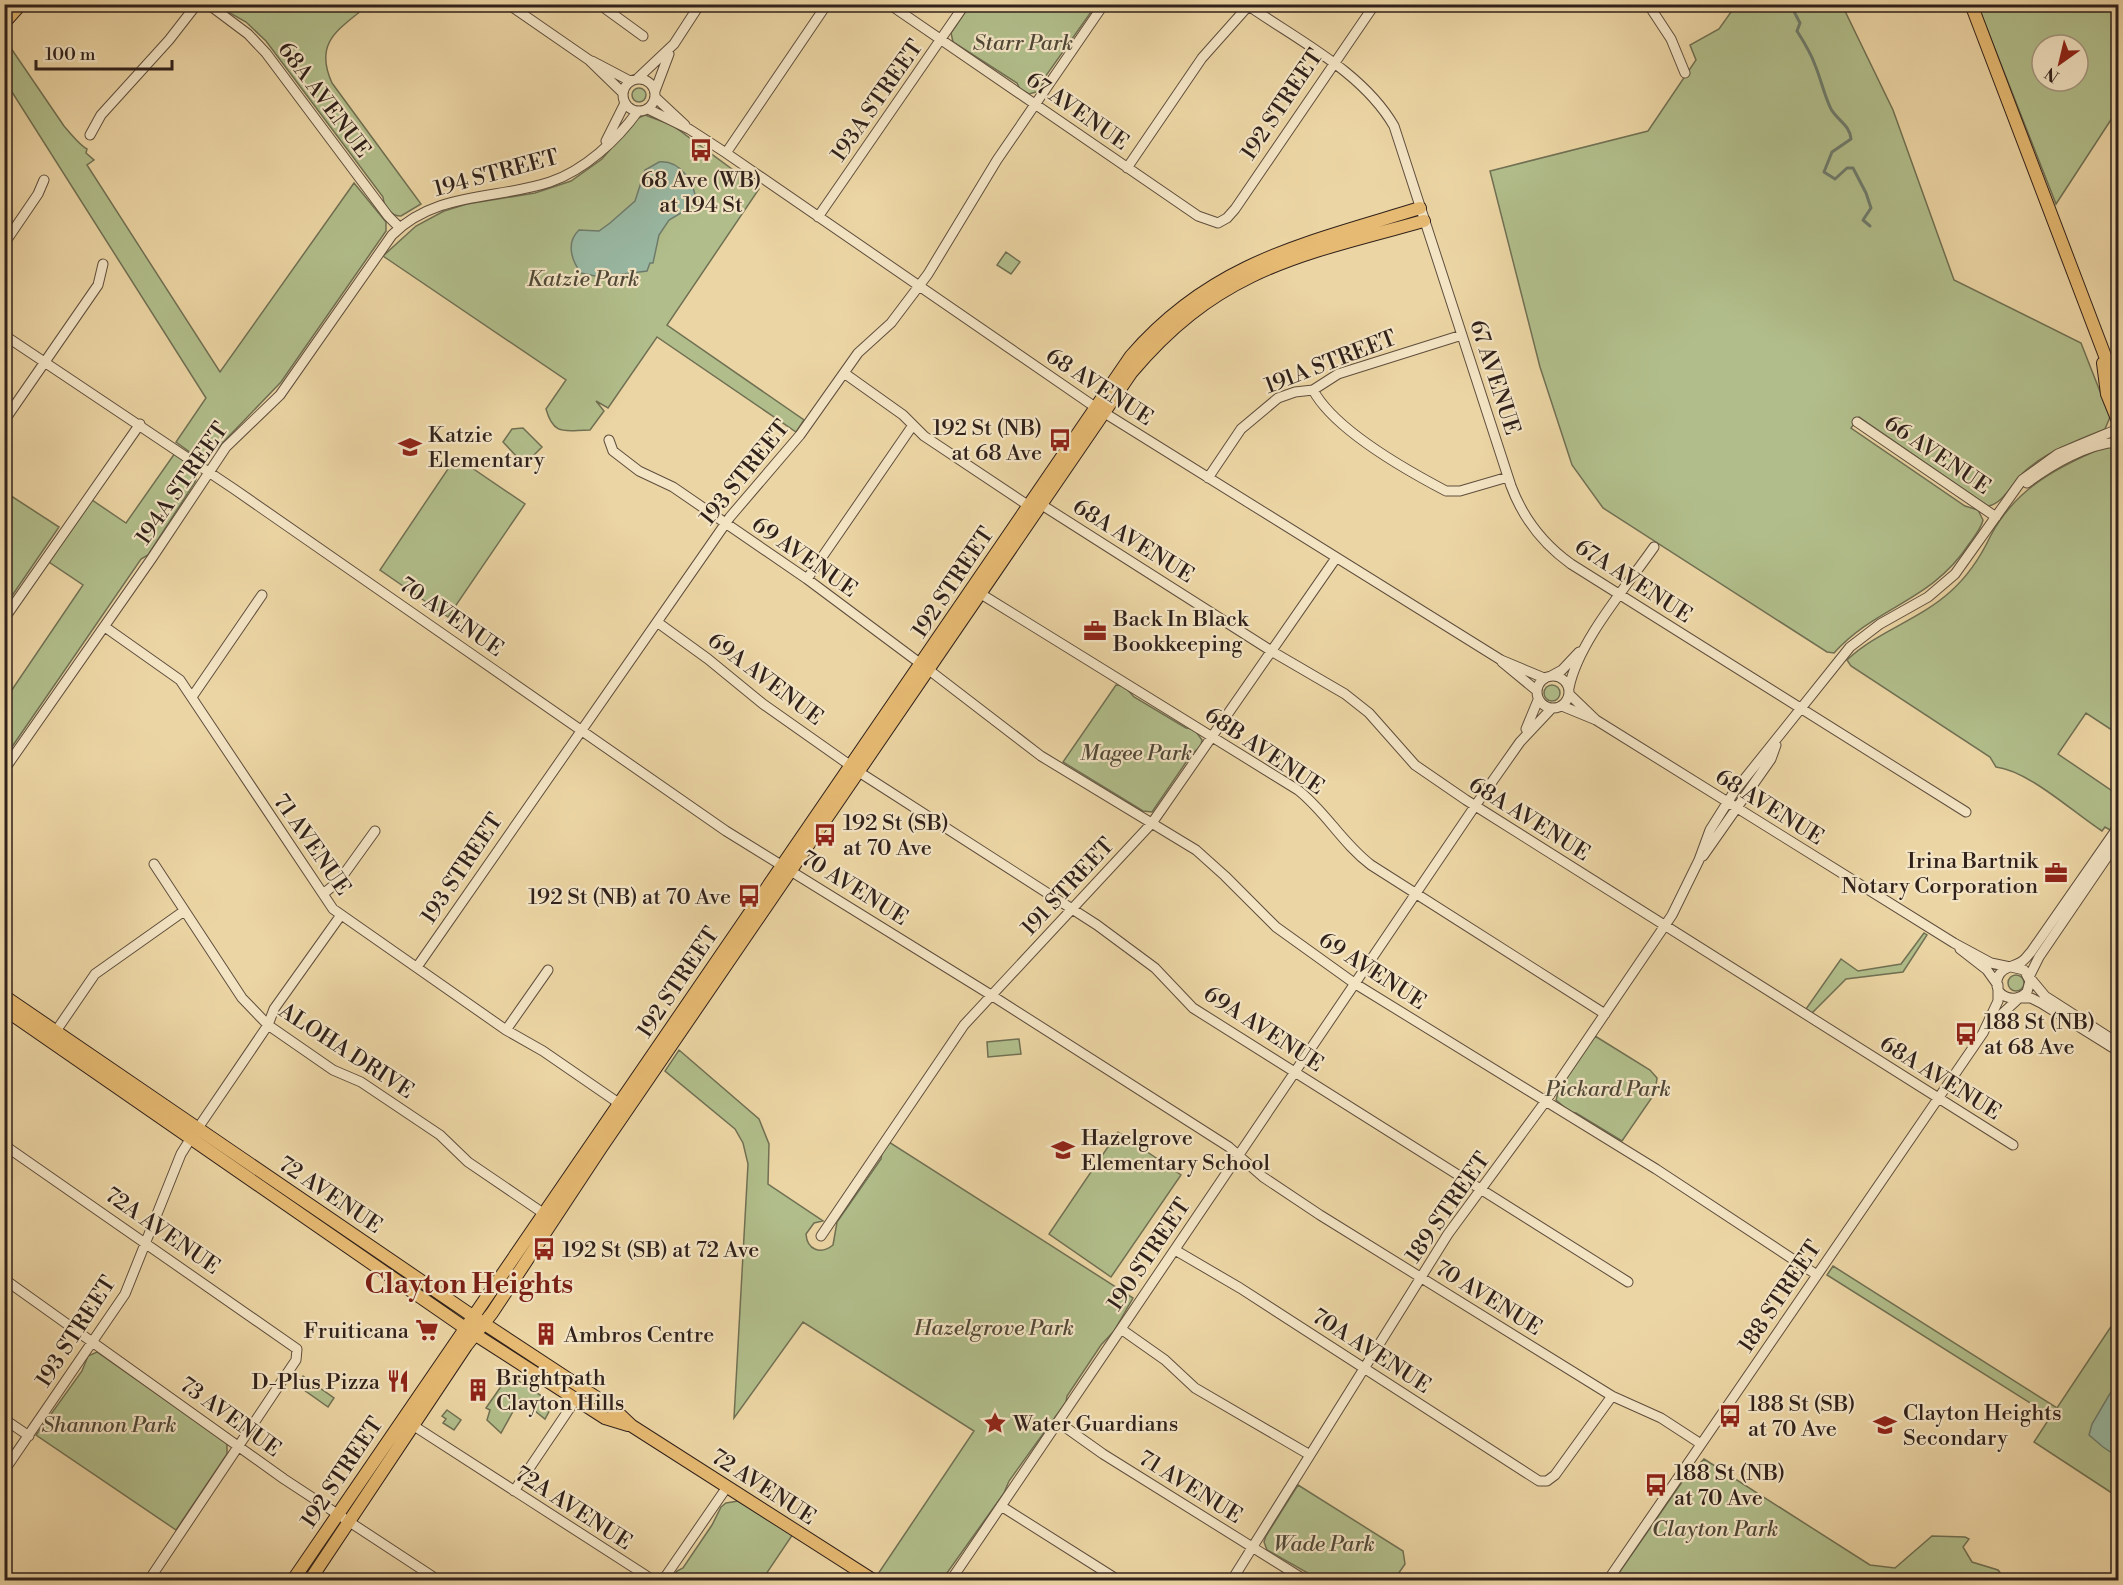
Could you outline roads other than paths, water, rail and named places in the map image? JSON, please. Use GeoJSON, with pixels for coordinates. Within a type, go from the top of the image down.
{"type":"FeatureCollection","features":[{"type":"Feature","properties":{"kind":"main road"},"geometry":{"type":"LineString","coordinates":[[4,23],[21,4]]}},
{"type":"Feature","properties":{"kind":"main road"},"geometry":{"type":"LineString","coordinates":[[1971,4],[2099,341],[2113,392],[2118,421]]}},
{"type":"Feature","properties":{"kind":"main road","name":"192 STREET"},"geometry":{"type":"LineString","coordinates":[[855,769],[870,756],[925,667],[981,594],[1035,506],[1100,410],[1168,333],[1226,289],[1260,270],[1422,214]]}},
{"type":"Feature","properties":{"kind":"main road","name":"192 STREET"},"geometry":{"type":"LineString","coordinates":[[293,1581],[336,1515],[478,1320],[925,667],[976,590],[979,580],[1035,506]]}},
{"type":"Feature","properties":{"kind":"main road","name":"192 STREET"},"geometry":{"type":"LineString","coordinates":[[478,1320],[543,1213],[787,868]]}},
{"type":"Feature","properties":{"kind":"main road","name":"72 AVENUE"},"geometry":{"type":"LineString","coordinates":[[4,996],[56,1031],[470,1331],[605,1418],[632,1426]]}},
{"type":"Feature","properties":{"kind":"main road"},"geometry":{"type":"LineString","coordinates":[[4,1009],[103,1077],[125,1085],[194,1133]]}},
{"type":"Feature","properties":{"kind":"main road","name":"72 AVENUE"},"geometry":{"type":"LineString","coordinates":[[194,1133],[296,1196],[614,1409],[632,1426],[873,1581]]}},
{"type":"Feature","properties":{"kind":"main road","name":"192 STREET"},"geometry":{"type":"LineString","coordinates":[[310,1581],[414,1426],[470,1331]]}},
{"type":"Feature","properties":{"kind":"street"},"geometry":{"type":"LineString","coordinates":[[90,135],[101,115],[169,40],[197,4]]}},
{"type":"Feature","properties":{"kind":"street","name":"68A AVENUE"},"geometry":{"type":"LineString","coordinates":[[208,4],[259,45],[388,216],[399,227]]}},
{"type":"Feature","properties":{"kind":"street"},"geometry":{"type":"LineString","coordinates":[[508,4],[589,60],[634,80],[648,81],[655,94]]}},
{"type":"Feature","properties":{"kind":"street"},"geometry":{"type":"LineString","coordinates":[[598,4],[644,36]]}},
{"type":"Feature","properties":{"kind":"street"},"geometry":{"type":"LineString","coordinates":[[589,60],[624,98],[630,109],[643,110],[655,94],[657,81],[674,44],[700,4]]}},
{"type":"Feature","properties":{"kind":"street"},"geometry":{"type":"LineString","coordinates":[[726,153],[827,4]]}},
{"type":"Feature","properties":{"kind":"street","name":"67 AVENUE"},"geometry":{"type":"LineString","coordinates":[[889,4],[1198,216],[1218,223]]}},
{"type":"Feature","properties":{"kind":"street","name":"193A STREET"},"geometry":{"type":"LineString","coordinates":[[818,217],[965,4]]}},
{"type":"Feature","properties":{"kind":"street","name":"193 STREET"},"geometry":{"type":"LineString","coordinates":[[417,967],[725,524],[800,435],[858,353],[897,317],[945,249],[990,170],[1104,4]]}},
{"type":"Feature","properties":{"kind":"street","name":"192 STREET"},"geometry":{"type":"LineString","coordinates":[[1218,223],[1227,218],[1235,209],[1375,4]]}},
{"type":"Feature","properties":{"kind":"street"},"geometry":{"type":"LineString","coordinates":[[1648,4],[1671,39],[1685,73]]}},
{"type":"Feature","properties":{"kind":"street"},"geometry":{"type":"LineString","coordinates":[[1127,168],[1202,58],[1248,5],[1334,64]]}},
{"type":"Feature","properties":{"kind":"street"},"geometry":{"type":"LineString","coordinates":[[624,98],[634,80],[674,44]]}},
{"type":"Feature","properties":{"kind":"street","name":"67 AVENUE"},"geometry":{"type":"LineString","coordinates":[[1334,64],[1373,96],[1388,116],[1398,136],[1508,477]]}},
{"type":"Feature","properties":{"kind":"street","name":"68 AVENUE"},"geometry":{"type":"LineString","coordinates":[[655,94],[689,129]]}},
{"type":"Feature","properties":{"kind":"street","name":"194 STREET"},"geometry":{"type":"LineString","coordinates":[[601,150],[624,98]]}},
{"type":"Feature","properties":{"kind":"street","name":"194 STREET"},"geometry":{"type":"LineString","coordinates":[[399,227],[417,215],[448,202],[537,186],[562,178],[582,166],[643,110]]}},
{"type":"Feature","properties":{"kind":"street","name":"68 AVENUE"},"geometry":{"type":"LineString","coordinates":[[643,110],[689,129],[1100,410],[1336,558],[1501,660],[1548,677],[1561,678],[1569,691],[1596,720]]}},
{"type":"Feature","properties":{"kind":"street"},"geometry":{"type":"LineString","coordinates":[[4,244],[38,194],[44,180]]}},
{"type":"Feature","properties":{"kind":"street","name":"194A STREET"},"geometry":{"type":"LineString","coordinates":[[4,770],[105,627],[208,471],[238,433],[279,395],[378,253],[399,227]]}},
{"type":"Feature","properties":{"kind":"street"},"geometry":{"type":"LineString","coordinates":[[4,421],[98,285],[103,264]]}},
{"type":"Feature","properties":{"kind":"street","name":"70 AVENUE"},"geometry":{"type":"LineString","coordinates":[[4,335],[140,424],[726,831],[991,995],[1238,1155],[1285,1193],[1612,1396],[1661,1418],[1701,1444]]}},
{"type":"Feature","properties":{"kind":"street","name":"191A STREET"},"geometry":{"type":"LineString","coordinates":[[1208,478],[1241,429],[1278,398],[1295,392],[1312,390],[1338,374],[1462,335]]}},
{"type":"Feature","properties":{"kind":"street","name":"68A AVENUE"},"geometry":{"type":"LineString","coordinates":[[844,373],[913,425],[924,436],[1273,652],[1345,694],[1369,713],[1415,765],[1475,806],[2013,1145]]}},
{"type":"Feature","properties":{"kind":"street"},"geometry":{"type":"LineString","coordinates":[[1312,390],[1319,403],[1347,428],[1446,491],[1460,491],[1508,477]]}},
{"type":"Feature","properties":{"kind":"street","name":"66 AVENUE"},"geometry":{"type":"LineString","coordinates":[[1857,422],[1996,517]]}},
{"type":"Feature","properties":{"kind":"street"},"geometry":{"type":"LineString","coordinates":[[4,619],[140,424]]}},
{"type":"Feature","properties":{"kind":"street"},"geometry":{"type":"LineString","coordinates":[[807,579],[913,425]]}},
{"type":"Feature","properties":{"kind":"street","name":"189 STREET"},"geometry":{"type":"LineString","coordinates":[[1232,1581],[1448,1234],[1545,1102],[1665,926],[1699,860],[1710,830],[1771,759],[1778,741],[1801,709],[1854,644],[1880,624],[1928,597],[1955,574],[2022,480],[2048,460],[2070,448],[2118,429]]}},
{"type":"Feature","properties":{"kind":"street","name":"69 AVENUE"},"geometry":{"type":"LineString","coordinates":[[609,440],[613,451],[639,471],[673,487],[807,579],[1033,750],[1203,857],[1276,927],[1354,983],[1656,1169],[1817,1275]]}},
{"type":"Feature","properties":{"kind":"street","name":"189 STREET"},"geometry":{"type":"LineString","coordinates":[[2011,496],[2041,472],[2061,461],[2108,443],[2118,442]]}},
{"type":"Feature","properties":{"kind":"street","name":"67A AVENUE"},"geometry":{"type":"LineString","coordinates":[[1508,477],[1522,511],[1540,537],[1564,560],[1966,813]]}},
{"type":"Feature","properties":{"kind":"street"},"geometry":{"type":"LineString","coordinates":[[1569,691],[1571,675],[1587,644],[1654,547]]}},
{"type":"Feature","properties":{"kind":"street","name":"191 STREET"},"geometry":{"type":"LineString","coordinates":[[821,1236],[953,1041],[991,995],[1152,823],[1214,737],[1336,558]]}},
{"type":"Feature","properties":{"kind":"street","name":"68B AVENUE"},"geometry":{"type":"LineString","coordinates":[[981,594],[1214,737],[1310,799],[1352,850],[1416,895],[1605,1014]]}},
{"type":"Feature","properties":{"kind":"street"},"geometry":{"type":"LineString","coordinates":[[192,697],[262,595]]}},
{"type":"Feature","properties":{"kind":"street","name":"69A AVENUE"},"geometry":{"type":"LineString","coordinates":[[657,622],[704,655],[763,704],[855,769],[1073,909],[1155,968],[1193,1008],[1628,1282]]}},
{"type":"Feature","properties":{"kind":"street","name":"71 AVENUE"},"geometry":{"type":"LineString","coordinates":[[105,627],[175,674],[333,909],[506,1030],[543,1051],[620,1104]]}},
{"type":"Feature","properties":{"kind":"street"},"geometry":{"type":"LineString","coordinates":[[1548,677],[1562,670],[1587,644]]}},
{"type":"Feature","properties":{"kind":"street","name":"68 AVENUE"},"geometry":{"type":"LineString","coordinates":[[1501,660],[1537,695],[1557,707],[1596,720],[1953,943],[1991,963],[2010,967]]}},
{"type":"Feature","properties":{"kind":"street","name":"190 STREET"},"geometry":{"type":"LineString","coordinates":[[1520,742],[1537,695],[1548,677]]}},
{"type":"Feature","properties":{"kind":"street","name":"190 STREET"},"geometry":{"type":"LineString","coordinates":[[951,1581],[1475,806],[1520,742],[1557,707],[1569,691]]}},
{"type":"Feature","properties":{"kind":"street"},"geometry":{"type":"LineString","coordinates":[[2118,827],[2031,952],[2022,962],[2000,973],[1997,985],[2005,997],[2031,998],[2118,1051]]}},
{"type":"Feature","properties":{"kind":"street"},"geometry":{"type":"LineString","coordinates":[[323,894],[339,881],[375,831]]}},
{"type":"Feature","properties":{"kind":"street"},"geometry":{"type":"LineString","coordinates":[[2020,998],[2028,991],[2029,977],[2039,957],[2118,841]]}},
{"type":"Feature","properties":{"kind":"street","name":"ALOHA DRIVE"},"geometry":{"type":"LineString","coordinates":[[154,864],[242,998],[268,1025],[333,1070],[361,1082],[440,1135],[468,1162],[543,1213]]}},
{"type":"Feature","properties":{"kind":"street"},"geometry":{"type":"LineString","coordinates":[[56,1031],[95,974],[184,911]]}},
{"type":"Feature","properties":{"kind":"street","name":"193 STREET"},"geometry":{"type":"LineString","coordinates":[[4,1471],[125,1294],[194,1133],[268,1025],[274,1010],[341,915]]}},
{"type":"Feature","properties":{"kind":"street","name":"68 AVENUE"},"geometry":{"type":"LineString","coordinates":[[1953,943],[1987,969],[1997,985]]}},
{"type":"Feature","properties":{"kind":"street"},"geometry":{"type":"LineString","coordinates":[[2010,967],[2021,968],[2045,996],[2118,1043]]}},
{"type":"Feature","properties":{"kind":"street"},"geometry":{"type":"LineString","coordinates":[[506,1030],[548,970]]}},
{"type":"Feature","properties":{"kind":"street","name":"188 STREET"},"geometry":{"type":"LineString","coordinates":[[1983,1033],[1998,1001],[1997,985]]}},
{"type":"Feature","properties":{"kind":"street","name":"188 STREET"},"geometry":{"type":"LineString","coordinates":[[1608,1581],[1983,1033],[2007,1006],[2020,998]]}},
{"type":"Feature","properties":{"kind":"street","name":"72A AVENUE"},"geometry":{"type":"LineString","coordinates":[[4,1145],[147,1242],[297,1349],[296,1360],[238,1445]]}},
{"type":"Feature","properties":{"kind":"street","name":"70A AVENUE"},"geometry":{"type":"LineString","coordinates":[[1174,1250],[1240,1288],[1539,1481],[1547,1481],[1581,1443],[1612,1396]]}},
{"type":"Feature","properties":{"kind":"street","name":"73 AVENUE"},"geometry":{"type":"LineString","coordinates":[[4,1279],[336,1515],[438,1581]]}},
{"type":"Feature","properties":{"kind":"street"},"geometry":{"type":"LineString","coordinates":[[1121,1329],[1161,1358],[1195,1388],[1310,1455]]}},
{"type":"Feature","properties":{"kind":"street"},"geometry":{"type":"LineString","coordinates":[[514,1491],[576,1399]]}},
{"type":"Feature","properties":{"kind":"street"},"geometry":{"type":"LineString","coordinates":[[4,1419],[29,1436]]}},
{"type":"Feature","properties":{"kind":"street","name":"71 AVENUE"},"geometry":{"type":"LineString","coordinates":[[1058,1422],[1103,1454],[1305,1581]]}},
{"type":"Feature","properties":{"kind":"street","name":"72A AVENUE"},"geometry":{"type":"LineString","coordinates":[[414,1426],[653,1581]]}},
{"type":"Feature","properties":{"kind":"street"},"geometry":{"type":"LineString","coordinates":[[148,1581],[238,1445]]}},
{"type":"Feature","properties":{"kind":"street"},"geometry":{"type":"LineString","coordinates":[[663,1581],[728,1487]]}},
{"type":"Feature","properties":{"kind":"street"},"geometry":{"type":"LineString","coordinates":[[1001,1506],[1118,1581]]}},
{"type":"Feature","properties":{"kind":"waterway"},"geometry":{"type":"LineString","coordinates":[[1790,4],[1800,23],[1797,31],[1811,56],[1831,109],[1850,134],[1851,139],[1832,152],[1824,172],[1835,179],[1847,168],[1853,168],[1871,208],[1863,220],[1870,226]]}},
{"type":"Feature","properties":{"kind":"place","name":"68 Ave (WB) at 194 St"},"geometry":{"type":"Point","coordinates":[701,150]}},
{"type":"Feature","properties":{"kind":"place","name":"192 St (NB) at 68 Ave"},"geometry":{"type":"Point","coordinates":[1060,440]}},
{"type":"Feature","properties":{"kind":"place","name":"Katzie Elementary"},"geometry":{"type":"Point","coordinates":[410,447]}},
{"type":"Feature","properties":{"kind":"place","name":"Back In Black Bookkeeping"},"geometry":{"type":"Point","coordinates":[1095,631]}},
{"type":"Feature","properties":{"kind":"place","name":"192 St (SB) at 70 Ave"},"geometry":{"type":"Point","coordinates":[825,835]}},
{"type":"Feature","properties":{"kind":"place","name":"Irina Bartnik Notary Corporation"},"geometry":{"type":"Point","coordinates":[2056,873]}},
{"type":"Feature","properties":{"kind":"place","name":"192 St (NB) at 70 Ave"},"geometry":{"type":"Point","coordinates":[749,896]}},
{"type":"Feature","properties":{"kind":"place","name":"188 St (NB) at 68 Ave"},"geometry":{"type":"Point","coordinates":[1966,1034]}},
{"type":"Feature","properties":{"kind":"place","name":"Hazelgrove Elementary School"},"geometry":{"type":"Point","coordinates":[1063,1150]}},
{"type":"Feature","properties":{"kind":"place","name":"192 St (SB) at 72 Ave"},"geometry":{"type":"Point","coordinates":[544,1249]}},
{"type":"Feature","properties":{"kind":"place","name":"Fruiticana"},"geometry":{"type":"Point","coordinates":[427,1330]}},
{"type":"Feature","properties":{"kind":"place","name":"Ambros Centre"},"geometry":{"type":"Point","coordinates":[546,1334]}},
{"type":"Feature","properties":{"kind":"place","name":"D-Plus Pizza"},"geometry":{"type":"Point","coordinates":[398,1381]}},
{"type":"Feature","properties":{"kind":"place","name":"Brightpath Clayton Hills"},"geometry":{"type":"Point","coordinates":[478,1390]}},
{"type":"Feature","properties":{"kind":"place","name":"188 St (SB) at 70 Ave"},"geometry":{"type":"Point","coordinates":[1730,1416]}},
{"type":"Feature","properties":{"kind":"place","name":"Water Guardians"},"geometry":{"type":"Point","coordinates":[995,1423]}},
{"type":"Feature","properties":{"kind":"place","name":"Clayton Heights Secondary"},"geometry":{"type":"Point","coordinates":[1885,1425]}},
{"type":"Feature","properties":{"kind":"place","name":"188 St (NB) at 70 Ave"},"geometry":{"type":"Point","coordinates":[1656,1485]}},
{"type":"Feature","properties":{"kind":"district","name":"Clayton Heights"},"geometry":{"type":"Point","coordinates":[469,1283]}},
{"type":"Feature","properties":{"kind":"park label","name":"Starr Park"},"geometry":{"type":"Point","coordinates":[1023,42]}},
{"type":"Feature","properties":{"kind":"park label","name":"Katzie Park"},"geometry":{"type":"Point","coordinates":[583,278]}},
{"type":"Feature","properties":{"kind":"park label","name":"Magee Park"},"geometry":{"type":"Point","coordinates":[1136,752]}},
{"type":"Feature","properties":{"kind":"park label","name":"Pickard Park"},"geometry":{"type":"Point","coordinates":[1608,1088]}},
{"type":"Feature","properties":{"kind":"park label","name":"Hazelgrove Park"},"geometry":{"type":"Point","coordinates":[994,1327]}},
{"type":"Feature","properties":{"kind":"park label","name":"Shannon Park"},"geometry":{"type":"Point","coordinates":[109,1424]}},
{"type":"Feature","properties":{"kind":"park label","name":"Clayton Park"},"geometry":{"type":"Point","coordinates":[1715,1528]}},
{"type":"Feature","properties":{"kind":"park label","name":"Wade Park"},"geometry":{"type":"Point","coordinates":[1324,1543]}}]}
